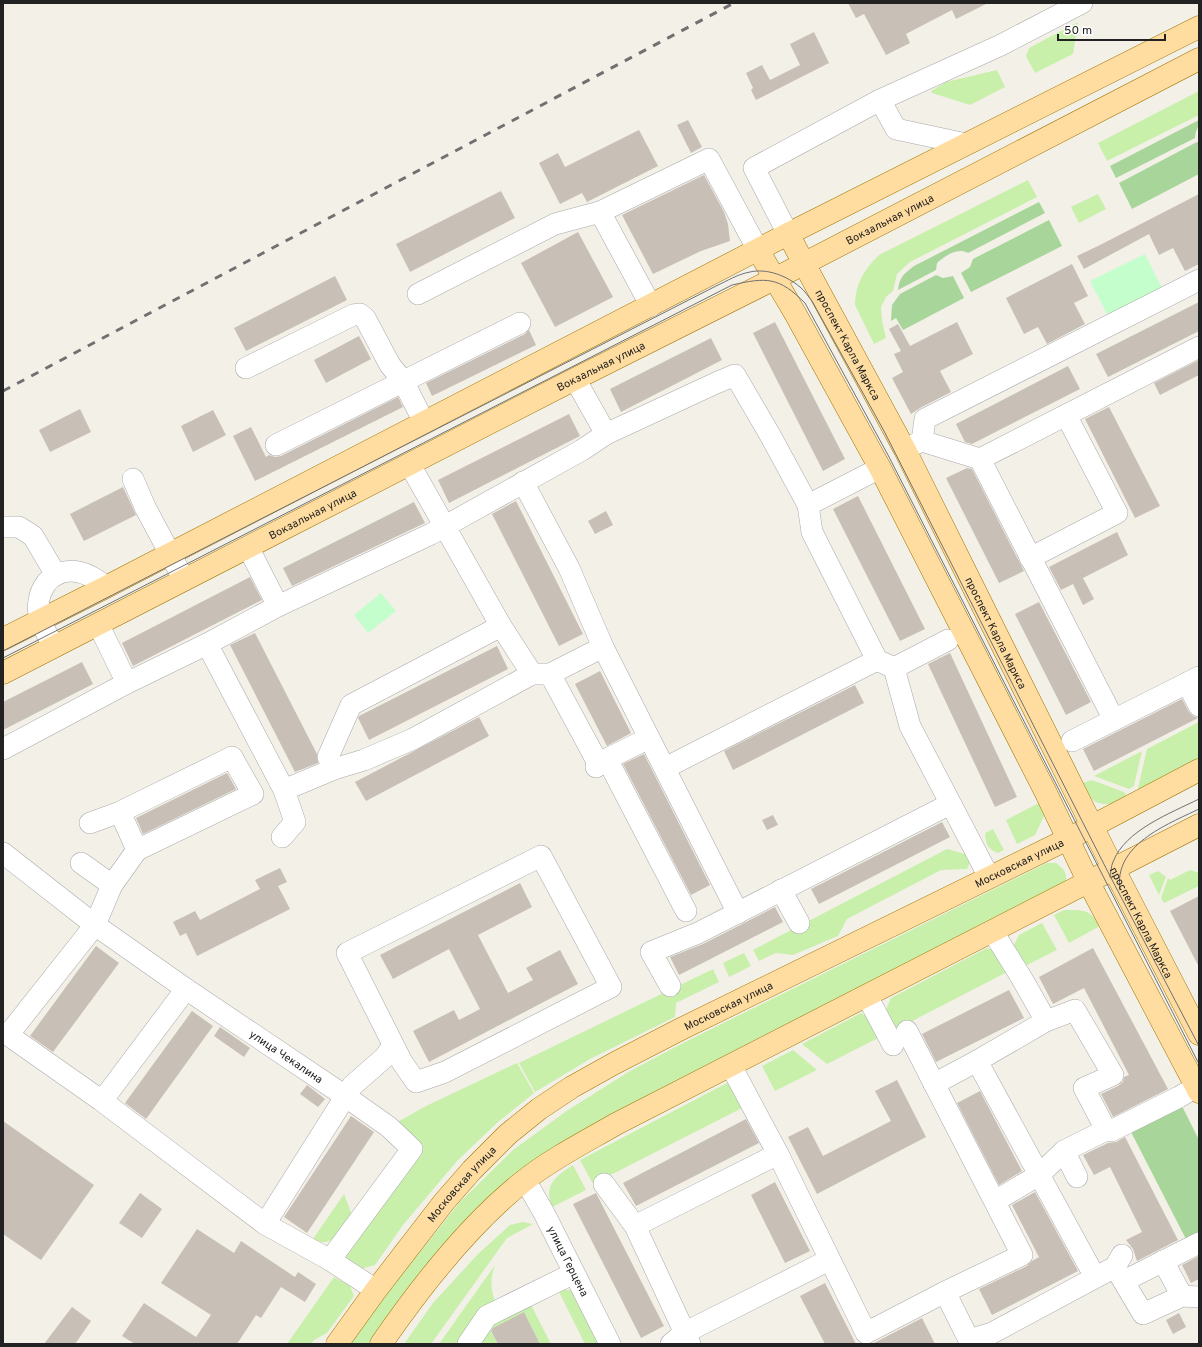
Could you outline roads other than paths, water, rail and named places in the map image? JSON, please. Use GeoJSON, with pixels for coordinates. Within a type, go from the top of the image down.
{"type":"FeatureCollection","features":[{"type":"Feature","properties":{"kind":"main road"},"geometry":{"type":"LineString","coordinates":[[3,639],[788,234],[1199,27]]}},
{"type":"Feature","properties":{"kind":"main road","name":"Вокзальная улица"},"geometry":{"type":"LineString","coordinates":[[3,673],[575,379],[774,279],[1199,59]]}},
{"type":"Feature","properties":{"kind":"main road","name":"проспект Карла Маркса"},"geometry":{"type":"LineString","coordinates":[[788,234],[803,264],[914,445],[1092,825],[1199,1034]]}},
{"type":"Feature","properties":{"kind":"main road"},"geometry":{"type":"LineString","coordinates":[[758,250],[880,468],[1045,791],[1089,883],[1198,1089]]}},
{"type":"Feature","properties":{"kind":"main road"},"geometry":{"type":"LineString","coordinates":[[745,293],[762,292],[771,294],[791,308]]}},
{"type":"Feature","properties":{"kind":"main road","name":"Московская улица"},"geometry":{"type":"LineString","coordinates":[[337,1344],[376,1290],[444,1202],[472,1170],[508,1134],[539,1109],[572,1087],[635,1053],[1068,838],[1199,770]]}},
{"type":"Feature","properties":{"kind":"main road"},"geometry":{"type":"LineString","coordinates":[[381,1344],[412,1300],[457,1246],[490,1212],[525,1180],[548,1163],[616,1124],[1089,883],[1114,868],[1199,825]]}},
{"type":"Feature","properties":{"kind":"street"},"geometry":{"type":"LineString","coordinates":[[788,234],[754,168],[880,100],[1001,45],[1082,3]]}},
{"type":"Feature","properties":{"kind":"street"},"geometry":{"type":"LineString","coordinates":[[880,100],[896,129],[966,144]]}},
{"type":"Feature","properties":{"kind":"street"},"geometry":{"type":"LineString","coordinates":[[418,294],[555,224],[600,212],[709,159],[758,250]]}},
{"type":"Feature","properties":{"kind":"street"},"geometry":{"type":"LineString","coordinates":[[600,212],[651,306]]}},
{"type":"Feature","properties":{"kind":"street"},"geometry":{"type":"LineString","coordinates":[[1199,280],[925,419],[914,445],[980,459],[1199,347]]}},
{"type":"Feature","properties":{"kind":"street"},"geometry":{"type":"LineString","coordinates":[[246,368],[352,315],[360,314],[365,318],[390,365],[403,381],[424,422]]}},
{"type":"Feature","properties":{"kind":"street"},"geometry":{"type":"LineString","coordinates":[[276,445],[520,322]]}},
{"type":"Feature","properties":{"kind":"street"},"geometry":{"type":"LineString","coordinates":[[3,749],[127,683],[207,644],[278,606],[445,526],[582,450],[606,434],[716,383],[735,376],[770,435],[808,505],[812,532],[886,664],[910,726],[989,877]]}},
{"type":"Feature","properties":{"kind":"street"},"geometry":{"type":"LineString","coordinates":[[575,379],[606,434]]}},
{"type":"Feature","properties":{"kind":"street"},"geometry":{"type":"LineString","coordinates":[[1030,558],[1117,513],[1066,415]]}},
{"type":"Feature","properties":{"kind":"street"},"geometry":{"type":"LineString","coordinates":[[980,459],[1114,720]]}},
{"type":"Feature","properties":{"kind":"street"},"geometry":{"type":"LineString","coordinates":[[410,465],[501,626],[541,674],[686,911]]}},
{"type":"Feature","properties":{"kind":"street"},"geometry":{"type":"LineString","coordinates":[[808,505],[880,468]]}},
{"type":"Feature","properties":{"kind":"street"},"geometry":{"type":"LineString","coordinates":[[133,479],[145,506],[184,580]]}},
{"type":"Feature","properties":{"kind":"street"},"geometry":{"type":"LineString","coordinates":[[523,482],[569,568],[604,647],[738,913]]}},
{"type":"Feature","properties":{"kind":"street"},"geometry":{"type":"LineString","coordinates":[[3,527],[19,527],[33,536],[56,574]]}},
{"type":"Feature","properties":{"kind":"street"},"geometry":{"type":"LineString","coordinates":[[248,547],[278,606]]}},
{"type":"Feature","properties":{"kind":"street"},"geometry":{"type":"LineString","coordinates":[[54,646],[40,620],[39,612],[40,594],[46,582],[56,574],[80,572],[106,587]]}},
{"type":"Feature","properties":{"kind":"street"},"geometry":{"type":"LineString","coordinates":[[98,624],[127,683]]}},
{"type":"Feature","properties":{"kind":"street"},"geometry":{"type":"LineString","coordinates":[[334,769],[328,756],[351,705],[501,626]]}},
{"type":"Feature","properties":{"kind":"street"},"geometry":{"type":"LineString","coordinates":[[665,768],[886,664],[948,640]]}},
{"type":"Feature","properties":{"kind":"street"},"geometry":{"type":"LineString","coordinates":[[207,644],[284,790],[295,822],[282,837]]}},
{"type":"Feature","properties":{"kind":"street"},"geometry":{"type":"LineString","coordinates":[[284,790],[334,769],[364,760],[413,739],[541,674],[604,647]]}},
{"type":"Feature","properties":{"kind":"street"},"geometry":{"type":"LineString","coordinates":[[1072,741],[1193,680],[1199,706]]}},
{"type":"Feature","properties":{"kind":"street"},"geometry":{"type":"LineString","coordinates":[[598,765],[649,738]]}},
{"type":"Feature","properties":{"kind":"street"},"geometry":{"type":"LineString","coordinates":[[90,823],[120,812],[232,757],[253,794],[137,850],[112,885],[95,925],[6,1034],[102,1101],[265,1224],[330,1260],[376,1290]]}},
{"type":"Feature","properties":{"kind":"street"},"geometry":{"type":"LineString","coordinates":[[670,986],[651,952],[698,933],[950,804]]}},
{"type":"Feature","properties":{"kind":"street"},"geometry":{"type":"LineString","coordinates":[[120,812],[137,850]]}},
{"type":"Feature","properties":{"kind":"street","name":"улица Чекалина"},"geometry":{"type":"LineString","coordinates":[[3,853],[95,925],[186,989],[346,1096],[389,1127],[412,1149],[330,1260]]}},
{"type":"Feature","properties":{"kind":"street"},"geometry":{"type":"LineString","coordinates":[[541,856],[611,987],[445,1072],[416,1082],[402,1062],[393,1045],[347,953],[541,856]]}},
{"type":"Feature","properties":{"kind":"street"},"geometry":{"type":"LineString","coordinates":[[81,862],[112,885]]}},
{"type":"Feature","properties":{"kind":"street"},"geometry":{"type":"LineString","coordinates":[[781,890],[799,923]]}},
{"type":"Feature","properties":{"kind":"street"},"geometry":{"type":"LineString","coordinates":[[993,932],[1046,1021]]}},
{"type":"Feature","properties":{"kind":"street"},"geometry":{"type":"LineString","coordinates":[[102,1101],[186,989]]}},
{"type":"Feature","properties":{"kind":"street"},"geometry":{"type":"LineString","coordinates":[[731,1066],[778,1154],[866,1333],[945,1292],[1022,1255],[934,1084],[867,996]]}},
{"type":"Feature","properties":{"kind":"street"},"geometry":{"type":"LineString","coordinates":[[934,1084],[1046,1021],[1075,1010],[1113,1075],[1084,1088],[1106,1130]]}},
{"type":"Feature","properties":{"kind":"street"},"geometry":{"type":"LineString","coordinates":[[265,1224],[352,1086],[385,1057],[393,1045]]}},
{"type":"Feature","properties":{"kind":"street"},"geometry":{"type":"LineString","coordinates":[[977,1061],[1095,1277]]}},
{"type":"Feature","properties":{"kind":"street"},"geometry":{"type":"LineString","coordinates":[[995,1201],[1039,1175],[1064,1151],[1106,1130],[1111,1131],[1198,1089]]}},
{"type":"Feature","properties":{"kind":"street"},"geometry":{"type":"LineString","coordinates":[[1064,1151],[1077,1176]]}},
{"type":"Feature","properties":{"kind":"street"},"geometry":{"type":"LineString","coordinates":[[635,1226],[778,1154]]}},
{"type":"Feature","properties":{"kind":"street","name":"улица Герцена"},"geometry":{"type":"LineString","coordinates":[[525,1180],[544,1213],[610,1344]]}},
{"type":"Feature","properties":{"kind":"street"},"geometry":{"type":"LineString","coordinates":[[604,1184],[635,1226],[682,1340],[829,1260]]}},
{"type":"Feature","properties":{"kind":"street"},"geometry":{"type":"LineString","coordinates":[[945,1292],[969,1340],[994,1339],[1095,1277],[1120,1268],[1163,1261],[1199,1243]]}},
{"type":"Feature","properties":{"kind":"street"},"geometry":{"type":"LineString","coordinates":[[1120,1268],[1143,1314],[1191,1296],[1163,1261]]}},
{"type":"Feature","properties":{"kind":"street"},"geometry":{"type":"LineString","coordinates":[[468,1344],[487,1316],[574,1273]]}},
{"type":"Feature","properties":{"kind":"tram line"},"geometry":{"type":"LineString","coordinates":[[3,651],[728,280],[741,274],[756,271],[770,272],[783,276],[795,283],[812,301],[884,431],[1110,876],[1199,1046]]}},
{"type":"Feature","properties":{"kind":"tram line"},"geometry":{"type":"LineString","coordinates":[[3,658],[732,285],[744,282],[764,280],[772,281],[788,288],[805,303],[888,455],[1199,1064]]}},
{"type":"Feature","properties":{"kind":"tram line"},"geometry":{"type":"LineString","coordinates":[[1110,877],[1111,867],[1119,851],[1138,832],[1150,824],[1199,799]]}},
{"type":"Feature","properties":{"kind":"tram line"},"geometry":{"type":"LineString","coordinates":[[1120,890],[1120,874],[1125,861],[1133,849],[1144,839],[1158,830],[1199,809]]}},
{"type":"Feature","properties":{"kind":"railway"},"geometry":{"type":"LineString","coordinates":[[3,391],[734,3]]}}]}
